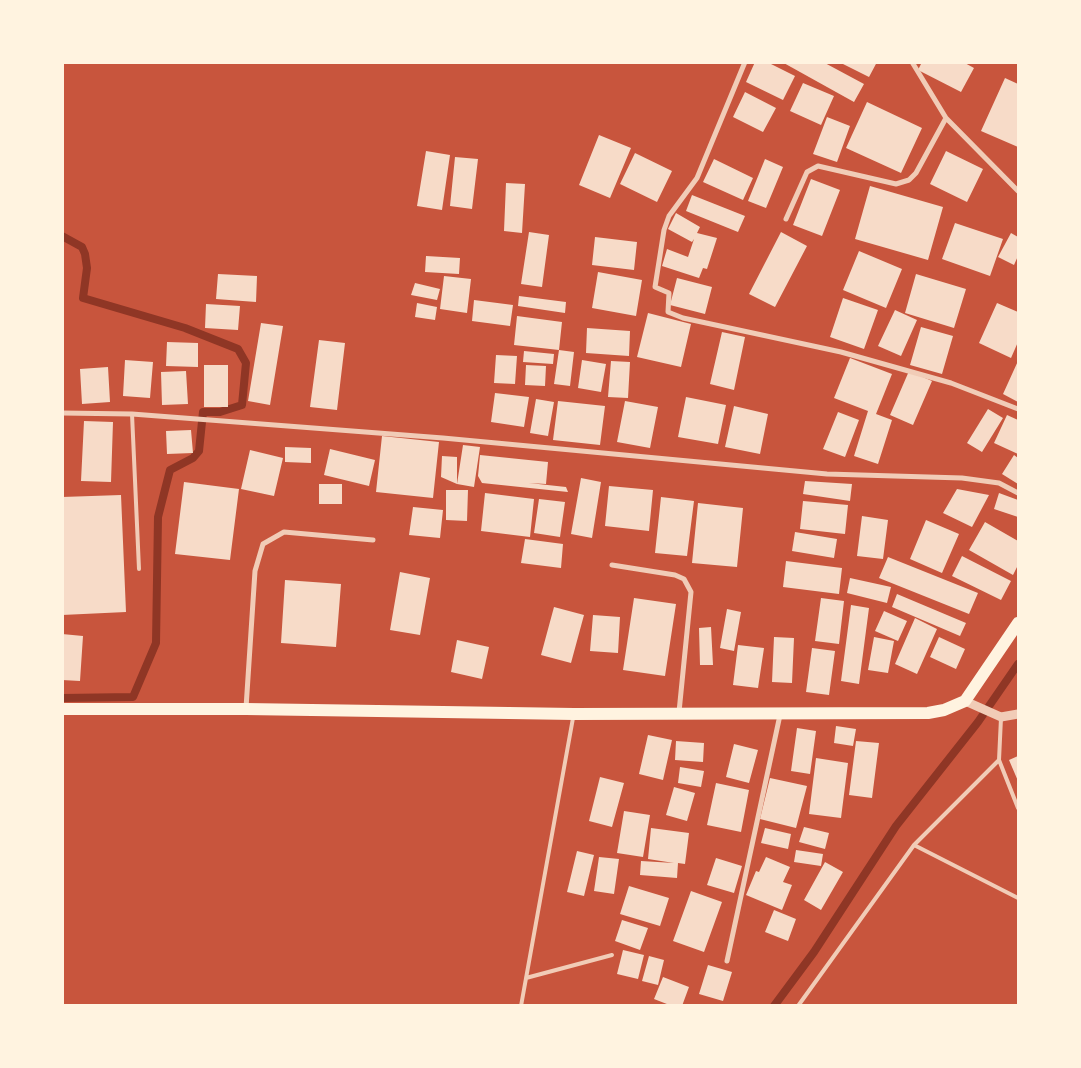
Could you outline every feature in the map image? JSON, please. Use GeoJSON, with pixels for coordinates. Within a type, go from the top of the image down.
{"type":"FeatureCollection","features":[{"type":"Feature","properties":{"kind":"main road"},"geometry":{"type":"LineString","coordinates":[[62,710],[246,709],[574,714],[679,712],[928,713],[969,702],[1018,623]]}},
{"type":"Feature","properties":{"kind":"street"},"geometry":{"type":"LineString","coordinates":[[746,62],[697,178],[669,216],[664,230],[655,287],[669,293],[668,312],[683,318],[841,352],[951,383],[1018,409]]}},
{"type":"Feature","properties":{"kind":"street"},"geometry":{"type":"LineString","coordinates":[[912,62],[946,118],[1018,191]]}},
{"type":"Feature","properties":{"kind":"street"},"geometry":{"type":"LineString","coordinates":[[786,219],[807,172],[818,166],[896,184],[909,180],[916,174],[946,118]]}},
{"type":"Feature","properties":{"kind":"street"},"geometry":{"type":"LineString","coordinates":[[62,413],[132,414],[481,442],[827,474],[962,478],[999,483],[1018,493]]}},
{"type":"Feature","properties":{"kind":"street"},"geometry":{"type":"LineString","coordinates":[[246,709],[255,570],[263,544],[284,532],[373,540]]}},
{"type":"Feature","properties":{"kind":"street"},"geometry":{"type":"LineString","coordinates":[[612,565],[675,575],[684,579],[691,592],[679,712]]}},
{"type":"Feature","properties":{"kind":"street"},"geometry":{"type":"LineString","coordinates":[[969,702],[998,715],[1018,714]]}},
{"type":"Feature","properties":{"kind":"street"},"geometry":{"type":"LineString","coordinates":[[727,961],[780,713]]}},
{"type":"Feature","properties":{"kind":"lane"},"geometry":{"type":"LineString","coordinates":[[132,414],[139,569]]}},
{"type":"Feature","properties":{"kind":"lane"},"geometry":{"type":"LineString","coordinates":[[521,1006],[574,714]]}},
{"type":"Feature","properties":{"kind":"lane"},"geometry":{"type":"LineString","coordinates":[[998,715],[999,760],[1018,808]]}},
{"type":"Feature","properties":{"kind":"lane"},"geometry":{"type":"LineString","coordinates":[[798,1006],[914,845],[999,760]]}},
{"type":"Feature","properties":{"kind":"lane"},"geometry":{"type":"LineString","coordinates":[[914,845],[1018,898]]}},
{"type":"Feature","properties":{"kind":"lane"},"geometry":{"type":"LineString","coordinates":[[526,978],[612,955]]}},
{"type":"Feature","properties":{"kind":"building"},"geometry":{"type":"Polygon","coordinates":[[[755,62],[767,62],[795,76],[783,100],[746,82],[755,62]]]}},
{"type":"Feature","properties":{"kind":"building"},"geometry":{"type":"Polygon","coordinates":[[[782,62],[823,62],[864,84],[854,102],[782,62]]]}},
{"type":"Feature","properties":{"kind":"building"},"geometry":{"type":"Polygon","coordinates":[[[839,62],[877,62],[869,77],[839,62]]]}},
{"type":"Feature","properties":{"kind":"building"},"geometry":{"type":"Polygon","coordinates":[[[922,62],[963,62],[974,68],[961,92],[918,70],[922,62]]]}},
{"type":"Feature","properties":{"kind":"building"},"geometry":{"type":"Polygon","coordinates":[[[1005,78],[1018,84],[1018,147],[981,131],[1005,78]]]}},
{"type":"Feature","properties":{"kind":"building"},"geometry":{"type":"Polygon","coordinates":[[[803,83],[834,96],[821,125],[790,111],[803,83]]]}},
{"type":"Feature","properties":{"kind":"building"},"geometry":{"type":"Polygon","coordinates":[[[745,92],[776,108],[763,132],[733,117],[745,92]]]}},
{"type":"Feature","properties":{"kind":"building"},"geometry":{"type":"Polygon","coordinates":[[[867,102],[922,128],[901,173],[846,148],[867,102]]]}},
{"type":"Feature","properties":{"kind":"building"},"geometry":{"type":"Polygon","coordinates":[[[827,117],[850,126],[837,162],[813,154],[827,117]]]}},
{"type":"Feature","properties":{"kind":"building"},"geometry":{"type":"Polygon","coordinates":[[[599,135],[631,148],[610,198],[579,185],[599,135]]]}},
{"type":"Feature","properties":{"kind":"building"},"geometry":{"type":"Polygon","coordinates":[[[426,151],[450,155],[442,210],[417,206],[426,151]]]}},
{"type":"Feature","properties":{"kind":"building"},"geometry":{"type":"Polygon","coordinates":[[[946,151],[983,169],[967,202],[930,184],[946,151]]]}},
{"type":"Feature","properties":{"kind":"building"},"geometry":{"type":"Polygon","coordinates":[[[635,153],[672,171],[657,202],[620,184],[635,153]]]}},
{"type":"Feature","properties":{"kind":"building"},"geometry":{"type":"Polygon","coordinates":[[[455,157],[478,159],[472,209],[450,206],[455,157]]]}},
{"type":"Feature","properties":{"kind":"building"},"geometry":{"type":"Polygon","coordinates":[[[714,159],[753,178],[743,200],[703,182],[714,159]]]}},
{"type":"Feature","properties":{"kind":"building"},"geometry":{"type":"Polygon","coordinates":[[[765,159],[783,167],[766,208],[748,201],[765,159]]]}},
{"type":"Feature","properties":{"kind":"building"},"geometry":{"type":"Polygon","coordinates":[[[811,179],[840,190],[822,236],[793,225],[811,179]]]}},
{"type":"Feature","properties":{"kind":"building"},"geometry":{"type":"Polygon","coordinates":[[[506,183],[525,184],[522,233],[504,231],[506,183]]]}},
{"type":"Feature","properties":{"kind":"building"},"geometry":{"type":"Polygon","coordinates":[[[870,186],[943,207],[928,260],[855,239],[870,186]]]}},
{"type":"Feature","properties":{"kind":"building"},"geometry":{"type":"Polygon","coordinates":[[[692,195],[745,216],[738,232],[686,211],[692,195]]]}},
{"type":"Feature","properties":{"kind":"building"},"geometry":{"type":"Polygon","coordinates":[[[676,213],[700,227],[697,233],[717,238],[707,269],[703,268],[699,278],[662,266],[667,249],[688,257],[694,239],[692,242],[668,229],[676,213]]]}},
{"type":"Feature","properties":{"kind":"building"},"geometry":{"type":"Polygon","coordinates":[[[955,223],[1003,239],[990,276],[942,259],[955,223]]]}},
{"type":"Feature","properties":{"kind":"building"},"geometry":{"type":"Polygon","coordinates":[[[529,232],[549,235],[542,287],[521,284],[529,232]]]}},
{"type":"Feature","properties":{"kind":"building"},"geometry":{"type":"Polygon","coordinates":[[[781,232],[807,246],[775,307],[749,294],[781,232]]]}},
{"type":"Feature","properties":{"kind":"building"},"geometry":{"type":"Polygon","coordinates":[[[1011,233],[1018,237],[1018,256],[1014,265],[998,257],[1011,233]]]}},
{"type":"Feature","properties":{"kind":"building"},"geometry":{"type":"Polygon","coordinates":[[[595,237],[637,242],[634,270],[592,265],[595,237]]]}},
{"type":"Feature","properties":{"kind":"building"},"geometry":{"type":"Polygon","coordinates":[[[859,251],[902,269],[886,308],[843,290],[859,251]]]}},
{"type":"Feature","properties":{"kind":"building"},"geometry":{"type":"Polygon","coordinates":[[[426,256],[460,258],[459,274],[425,272],[426,256]]]}},
{"type":"Feature","properties":{"kind":"building"},"geometry":{"type":"Polygon","coordinates":[[[598,272],[642,280],[636,316],[592,308],[598,272]]]}},
{"type":"Feature","properties":{"kind":"building"},"geometry":{"type":"Polygon","coordinates":[[[218,274],[257,276],[256,302],[216,299],[218,274]]]}},
{"type":"Feature","properties":{"kind":"building"},"geometry":{"type":"Polygon","coordinates":[[[916,274],[966,289],[954,328],[905,313],[916,274]]]}},
{"type":"Feature","properties":{"kind":"building"},"geometry":{"type":"Polygon","coordinates":[[[444,276],[471,279],[467,313],[440,309],[444,276]]]}},
{"type":"Feature","properties":{"kind":"building"},"geometry":{"type":"Polygon","coordinates":[[[677,278],[712,287],[705,314],[670,305],[677,278]]]}},
{"type":"Feature","properties":{"kind":"building"},"geometry":{"type":"Polygon","coordinates":[[[415,283],[440,289],[437,300],[411,295],[415,283]]]}},
{"type":"Feature","properties":{"kind":"building"},"geometry":{"type":"Polygon","coordinates":[[[519,296],[566,302],[565,313],[518,306],[519,296]]]}},
{"type":"Feature","properties":{"kind":"building"},"geometry":{"type":"Polygon","coordinates":[[[843,298],[878,310],[864,349],[830,337],[843,298]]]}},
{"type":"Feature","properties":{"kind":"building"},"geometry":{"type":"Polygon","coordinates":[[[474,300],[513,305],[510,326],[472,321],[474,300]]]}},
{"type":"Feature","properties":{"kind":"building"},"geometry":{"type":"Polygon","coordinates":[[[417,303],[437,307],[435,320],[415,317],[417,303]]]}},
{"type":"Feature","properties":{"kind":"building"},"geometry":{"type":"Polygon","coordinates":[[[997,303],[1018,312],[1018,342],[1011,358],[979,343],[997,303]]]}},
{"type":"Feature","properties":{"kind":"building"},"geometry":{"type":"Polygon","coordinates":[[[206,304],[240,306],[238,330],[205,328],[206,304]]]}},
{"type":"Feature","properties":{"kind":"building"},"geometry":{"type":"Polygon","coordinates":[[[895,310],[917,320],[901,356],[878,346],[895,310]]]}},
{"type":"Feature","properties":{"kind":"building"},"geometry":{"type":"Polygon","coordinates":[[[648,313],[691,324],[681,367],[637,357],[648,313]]]}},
{"type":"Feature","properties":{"kind":"building"},"geometry":{"type":"Polygon","coordinates":[[[517,316],[562,322],[559,350],[514,345],[517,316]]]}},
{"type":"Feature","properties":{"kind":"building"},"geometry":{"type":"Polygon","coordinates":[[[261,323],[283,326],[270,405],[248,401],[261,323]]]}},
{"type":"Feature","properties":{"kind":"building"},"geometry":{"type":"Polygon","coordinates":[[[921,327],[953,336],[942,374],[910,365],[921,327]]]}},
{"type":"Feature","properties":{"kind":"building"},"geometry":{"type":"Polygon","coordinates":[[[587,328],[630,331],[629,356],[586,353],[587,328]]]}},
{"type":"Feature","properties":{"kind":"building"},"geometry":{"type":"Polygon","coordinates":[[[722,332],[745,337],[734,390],[710,384],[722,332]]]}},
{"type":"Feature","properties":{"kind":"building"},"geometry":{"type":"Polygon","coordinates":[[[319,340],[345,343],[337,410],[310,407],[319,340]]]}},
{"type":"Feature","properties":{"kind":"building"},"geometry":{"type":"Polygon","coordinates":[[[167,342],[198,343],[198,367],[166,366],[167,342]]]}},
{"type":"Feature","properties":{"kind":"building"},"geometry":{"type":"Polygon","coordinates":[[[559,350],[574,352],[570,386],[554,384],[559,350]]]}},
{"type":"Feature","properties":{"kind":"building"},"geometry":{"type":"Polygon","coordinates":[[[524,351],[554,354],[553,364],[523,362],[524,351]]]}},
{"type":"Feature","properties":{"kind":"building"},"geometry":{"type":"Polygon","coordinates":[[[496,355],[517,356],[515,384],[494,383],[496,355]]]}},
{"type":"Feature","properties":{"kind":"building"},"geometry":{"type":"Polygon","coordinates":[[[850,358],[892,374],[876,414],[892,420],[878,464],[854,456],[868,411],[834,398],[850,358]]]}},
{"type":"Feature","properties":{"kind":"building"},"geometry":{"type":"Polygon","coordinates":[[[125,360],[153,362],[150,398],[123,396],[125,360]]]}},
{"type":"Feature","properties":{"kind":"building"},"geometry":{"type":"Polygon","coordinates":[[[582,360],[606,364],[601,392],[578,388],[582,360]]]}},
{"type":"Feature","properties":{"kind":"building"},"geometry":{"type":"Polygon","coordinates":[[[611,361],[630,362],[628,398],[608,397],[611,361]]]}},
{"type":"Feature","properties":{"kind":"building"},"geometry":{"type":"Polygon","coordinates":[[[1018,361],[1018,402],[1003,394],[1018,361]]]}},
{"type":"Feature","properties":{"kind":"building"},"geometry":{"type":"Polygon","coordinates":[[[204,365],[228,365],[228,407],[204,407],[204,365]]]}},
{"type":"Feature","properties":{"kind":"building"},"geometry":{"type":"Polygon","coordinates":[[[526,365],[546,366],[545,386],[525,385],[526,365]]]}},
{"type":"Feature","properties":{"kind":"building"},"geometry":{"type":"Polygon","coordinates":[[[108,367],[110,402],[82,404],[80,369],[108,367]]]}},
{"type":"Feature","properties":{"kind":"building"},"geometry":{"type":"Polygon","coordinates":[[[186,371],[188,404],[162,405],[161,372],[186,371]]]}},
{"type":"Feature","properties":{"kind":"building"},"geometry":{"type":"Polygon","coordinates":[[[909,371],[932,381],[913,425],[890,415],[909,371]]]}},
{"type":"Feature","properties":{"kind":"building"},"geometry":{"type":"Polygon","coordinates":[[[495,393],[529,397],[524,427],[491,422],[495,393]]]}},
{"type":"Feature","properties":{"kind":"building"},"geometry":{"type":"Polygon","coordinates":[[[686,397],[726,405],[718,444],[678,437],[686,397]]]}},
{"type":"Feature","properties":{"kind":"building"},"geometry":{"type":"Polygon","coordinates":[[[536,399],[554,402],[548,436],[530,433],[536,399]]]}},
{"type":"Feature","properties":{"kind":"building"},"geometry":{"type":"Polygon","coordinates":[[[558,401],[605,406],[600,445],[553,440],[558,401]]]}},
{"type":"Feature","properties":{"kind":"building"},"geometry":{"type":"Polygon","coordinates":[[[625,401],[658,407],[650,448],[617,442],[625,401]]]}},
{"type":"Feature","properties":{"kind":"building"},"geometry":{"type":"Polygon","coordinates":[[[734,406],[768,414],[760,454],[725,447],[734,406]]]}},
{"type":"Feature","properties":{"kind":"building"},"geometry":{"type":"Polygon","coordinates":[[[988,409],[1003,418],[982,452],[967,443],[988,409]]]}},
{"type":"Feature","properties":{"kind":"building"},"geometry":{"type":"Polygon","coordinates":[[[838,412],[859,420],[845,457],[823,449],[838,412]]]}},
{"type":"Feature","properties":{"kind":"building"},"geometry":{"type":"Polygon","coordinates":[[[1007,415],[1018,420],[1018,454],[994,443],[1007,415]]]}},
{"type":"Feature","properties":{"kind":"building"},"geometry":{"type":"Polygon","coordinates":[[[84,421],[113,422],[111,482],[81,481],[84,421]]]}},
{"type":"Feature","properties":{"kind":"building"},"geometry":{"type":"Polygon","coordinates":[[[191,430],[193,453],[167,454],[166,431],[191,430]]]}},
{"type":"Feature","properties":{"kind":"building"},"geometry":{"type":"Polygon","coordinates":[[[382,436],[439,442],[433,498],[376,492],[382,436]]]}},
{"type":"Feature","properties":{"kind":"building"},"geometry":{"type":"Polygon","coordinates":[[[463,445],[480,447],[474,487],[457,484],[463,445]]]}},
{"type":"Feature","properties":{"kind":"building"},"geometry":{"type":"Polygon","coordinates":[[[285,447],[311,448],[311,463],[285,462],[285,447]]]}},
{"type":"Feature","properties":{"kind":"building"},"geometry":{"type":"Polygon","coordinates":[[[330,449],[375,460],[369,486],[324,475],[330,449]]]}},
{"type":"Feature","properties":{"kind":"building"},"geometry":{"type":"Polygon","coordinates":[[[250,450],[283,458],[274,496],[241,489],[250,450]]]}},
{"type":"Feature","properties":{"kind":"building"},"geometry":{"type":"Polygon","coordinates":[[[480,455],[548,462],[546,484],[529,483],[566,487],[568,492],[482,483],[478,476],[480,455]]]}},
{"type":"Feature","properties":{"kind":"building"},"geometry":{"type":"Polygon","coordinates":[[[1014,455],[1018,458],[1018,484],[1002,474],[1014,455]]]}},
{"type":"Feature","properties":{"kind":"building"},"geometry":{"type":"Polygon","coordinates":[[[442,456],[457,457],[457,484],[441,477],[442,456]]]}},
{"type":"Feature","properties":{"kind":"building"},"geometry":{"type":"Polygon","coordinates":[[[581,478],[601,482],[592,538],[571,534],[581,478]]]}},
{"type":"Feature","properties":{"kind":"building"},"geometry":{"type":"Polygon","coordinates":[[[805,481],[852,484],[850,501],[803,494],[805,481]]]}},
{"type":"Feature","properties":{"kind":"building"},"geometry":{"type":"Polygon","coordinates":[[[184,482],[239,489],[230,560],[175,554],[184,482]]]}},
{"type":"Feature","properties":{"kind":"building"},"geometry":{"type":"Polygon","coordinates":[[[319,484],[342,484],[342,504],[319,504],[319,484]]]}},
{"type":"Feature","properties":{"kind":"building"},"geometry":{"type":"Polygon","coordinates":[[[609,486],[653,490],[649,531],[605,526],[609,486]]]}},
{"type":"Feature","properties":{"kind":"building"},"geometry":{"type":"Polygon","coordinates":[[[957,489],[989,495],[972,527],[943,513],[957,489]]]}},
{"type":"Feature","properties":{"kind":"building"},"geometry":{"type":"Polygon","coordinates":[[[446,490],[468,490],[467,521],[446,520],[446,490]]]}},
{"type":"Feature","properties":{"kind":"building"},"geometry":{"type":"Polygon","coordinates":[[[485,493],[534,499],[530,537],[481,531],[485,493]]]}},
{"type":"Feature","properties":{"kind":"building"},"geometry":{"type":"Polygon","coordinates":[[[999,493],[1018,500],[1018,517],[994,509],[999,493]]]}},
{"type":"Feature","properties":{"kind":"building"},"geometry":{"type":"Polygon","coordinates":[[[121,495],[126,612],[62,615],[62,497],[121,495]]]}},
{"type":"Feature","properties":{"kind":"building"},"geometry":{"type":"Polygon","coordinates":[[[661,497],[694,501],[687,556],[655,553],[661,497]]]}},
{"type":"Feature","properties":{"kind":"building"},"geometry":{"type":"Polygon","coordinates":[[[539,499],[565,502],[560,537],[534,533],[539,499]]]}},
{"type":"Feature","properties":{"kind":"building"},"geometry":{"type":"Polygon","coordinates":[[[803,501],[848,505],[845,534],[800,529],[803,501]]]}},
{"type":"Feature","properties":{"kind":"building"},"geometry":{"type":"Polygon","coordinates":[[[698,503],[743,508],[737,567],[692,563],[698,503]]]}},
{"type":"Feature","properties":{"kind":"building"},"geometry":{"type":"Polygon","coordinates":[[[413,507],[443,510],[440,538],[409,535],[413,507]]]}},
{"type":"Feature","properties":{"kind":"building"},"geometry":{"type":"Polygon","coordinates":[[[862,516],[888,520],[883,559],[857,556],[862,516]]]}},
{"type":"Feature","properties":{"kind":"building"},"geometry":{"type":"Polygon","coordinates":[[[926,520],[959,534],[942,573],[910,559],[926,520]]]}},
{"type":"Feature","properties":{"kind":"building"},"geometry":{"type":"Polygon","coordinates":[[[985,522],[1018,541],[1018,565],[1013,575],[969,550],[985,522]]]}},
{"type":"Feature","properties":{"kind":"building"},"geometry":{"type":"Polygon","coordinates":[[[795,532],[837,539],[834,558],[792,551],[795,532]]]}},
{"type":"Feature","properties":{"kind":"building"},"geometry":{"type":"Polygon","coordinates":[[[525,539],[563,544],[561,568],[521,563],[525,539]]]}},
{"type":"Feature","properties":{"kind":"building"},"geometry":{"type":"Polygon","coordinates":[[[962,556],[1011,581],[1001,600],[952,576],[962,556]]]}},
{"type":"Feature","properties":{"kind":"building"},"geometry":{"type":"Polygon","coordinates":[[[888,557],[978,593],[969,614],[879,578],[888,557]]]}},
{"type":"Feature","properties":{"kind":"building"},"geometry":{"type":"Polygon","coordinates":[[[786,561],[842,568],[839,594],[783,587],[786,561]]]}},
{"type":"Feature","properties":{"kind":"building"},"geometry":{"type":"Polygon","coordinates":[[[400,572],[430,578],[420,635],[390,630],[400,572]]]}},
{"type":"Feature","properties":{"kind":"building"},"geometry":{"type":"Polygon","coordinates":[[[850,578],[891,587],[887,603],[847,593],[850,578]]]}},
{"type":"Feature","properties":{"kind":"building"},"geometry":{"type":"Polygon","coordinates":[[[285,580],[341,584],[336,647],[281,643],[285,580]]]}},
{"type":"Feature","properties":{"kind":"building"},"geometry":{"type":"Polygon","coordinates":[[[897,594],[966,623],[960,636],[892,607],[897,594]]]}},
{"type":"Feature","properties":{"kind":"building"},"geometry":{"type":"Polygon","coordinates":[[[634,598],[676,604],[665,676],[623,670],[634,598]]]}},
{"type":"Feature","properties":{"kind":"building"},"geometry":{"type":"Polygon","coordinates":[[[821,598],[844,601],[839,644],[815,641],[821,598]]]}},
{"type":"Feature","properties":{"kind":"building"},"geometry":{"type":"Polygon","coordinates":[[[851,605],[869,608],[859,684],[841,681],[851,605]]]}},
{"type":"Feature","properties":{"kind":"building"},"geometry":{"type":"Polygon","coordinates":[[[554,607],[584,615],[571,663],[541,655],[554,607]]]}},
{"type":"Feature","properties":{"kind":"building"},"geometry":{"type":"Polygon","coordinates":[[[727,609],[741,612],[734,651],[720,648],[727,609]]]}},
{"type":"Feature","properties":{"kind":"building"},"geometry":{"type":"Polygon","coordinates":[[[884,611],[907,621],[898,641],[875,631],[884,611]]]}},
{"type":"Feature","properties":{"kind":"building"},"geometry":{"type":"Polygon","coordinates":[[[593,615],[620,617],[618,653],[590,651],[593,615]]]}},
{"type":"Feature","properties":{"kind":"building"},"geometry":{"type":"Polygon","coordinates":[[[915,618],[937,629],[917,674],[895,664],[915,618]]]}},
{"type":"Feature","properties":{"kind":"building"},"geometry":{"type":"Polygon","coordinates":[[[711,627],[713,665],[700,665],[699,628],[711,627]]]}},
{"type":"Feature","properties":{"kind":"building"},"geometry":{"type":"Polygon","coordinates":[[[62,634],[83,636],[80,681],[62,680],[62,634]]]}},
{"type":"Feature","properties":{"kind":"building"},"geometry":{"type":"Polygon","coordinates":[[[774,637],[794,638],[792,683],[772,682],[774,637]]]}},
{"type":"Feature","properties":{"kind":"building"},"geometry":{"type":"Polygon","coordinates":[[[874,637],[894,641],[888,673],[868,670],[874,637]]]}},
{"type":"Feature","properties":{"kind":"building"},"geometry":{"type":"Polygon","coordinates":[[[939,637],[965,649],[956,669],[930,657],[939,637]]]}},
{"type":"Feature","properties":{"kind":"building"},"geometry":{"type":"Polygon","coordinates":[[[457,640],[489,647],[482,679],[451,672],[457,640]]]}},
{"type":"Feature","properties":{"kind":"building"},"geometry":{"type":"Polygon","coordinates":[[[738,645],[764,648],[758,688],[733,685],[738,645]]]}},
{"type":"Feature","properties":{"kind":"building"},"geometry":{"type":"Polygon","coordinates":[[[812,648],[835,651],[829,695],[806,692],[812,648]]]}},
{"type":"Feature","properties":{"kind":"building"},"geometry":{"type":"Polygon","coordinates":[[[836,726],[856,729],[853,746],[834,743],[836,726]]]}},
{"type":"Feature","properties":{"kind":"building"},"geometry":{"type":"Polygon","coordinates":[[[797,728],[816,731],[810,774],[791,771],[797,728]]]}},
{"type":"Feature","properties":{"kind":"building"},"geometry":{"type":"Polygon","coordinates":[[[648,735],[672,740],[663,780],[639,774],[648,735]]]}},
{"type":"Feature","properties":{"kind":"building"},"geometry":{"type":"Polygon","coordinates":[[[676,741],[704,743],[703,762],[675,760],[676,741]]]}},
{"type":"Feature","properties":{"kind":"building"},"geometry":{"type":"Polygon","coordinates":[[[856,741],[879,743],[872,798],[849,795],[856,741]]]}},
{"type":"Feature","properties":{"kind":"building"},"geometry":{"type":"Polygon","coordinates":[[[734,744],[758,750],[749,783],[726,777],[734,744]]]}},
{"type":"Feature","properties":{"kind":"building"},"geometry":{"type":"Polygon","coordinates":[[[1018,756],[1018,781],[1009,760],[1018,756]]]}},
{"type":"Feature","properties":{"kind":"building"},"geometry":{"type":"Polygon","coordinates":[[[816,758],[848,763],[841,818],[809,814],[816,758]]]}},
{"type":"Feature","properties":{"kind":"building"},"geometry":{"type":"Polygon","coordinates":[[[680,767],[704,771],[701,787],[678,783],[680,767]]]}},
{"type":"Feature","properties":{"kind":"building"},"geometry":{"type":"Polygon","coordinates":[[[600,777],[624,783],[612,827],[589,821],[600,777]]]}},
{"type":"Feature","properties":{"kind":"building"},"geometry":{"type":"Polygon","coordinates":[[[770,778],[807,786],[796,828],[760,819],[770,778]]]}},
{"type":"Feature","properties":{"kind":"building"},"geometry":{"type":"Polygon","coordinates":[[[716,783],[749,790],[741,832],[707,825],[716,783]]]}},
{"type":"Feature","properties":{"kind":"building"},"geometry":{"type":"Polygon","coordinates":[[[674,787],[695,793],[687,821],[666,815],[674,787]]]}},
{"type":"Feature","properties":{"kind":"building"},"geometry":{"type":"Polygon","coordinates":[[[624,811],[650,815],[643,857],[617,853],[624,811]]]}},
{"type":"Feature","properties":{"kind":"building"},"geometry":{"type":"Polygon","coordinates":[[[804,827],[829,833],[825,849],[799,842],[804,827]]]}},
{"type":"Feature","properties":{"kind":"building"},"geometry":{"type":"Polygon","coordinates":[[[651,828],[689,833],[685,864],[678,863],[677,878],[640,875],[641,861],[674,863],[648,859],[651,828]]]}},
{"type":"Feature","properties":{"kind":"building"},"geometry":{"type":"Polygon","coordinates":[[[765,828],[791,834],[788,849],[761,843],[765,828]]]}},
{"type":"Feature","properties":{"kind":"building"},"geometry":{"type":"Polygon","coordinates":[[[796,850],[823,854],[821,866],[794,862],[796,850]]]}},
{"type":"Feature","properties":{"kind":"building"},"geometry":{"type":"Polygon","coordinates":[[[577,851],[594,855],[584,896],[567,892],[577,851]]]}},
{"type":"Feature","properties":{"kind":"building"},"geometry":{"type":"Polygon","coordinates":[[[599,857],[619,859],[614,894],[594,891],[599,857]]]}},
{"type":"Feature","properties":{"kind":"building"},"geometry":{"type":"Polygon","coordinates":[[[766,857],[790,867],[783,882],[792,885],[782,910],[746,895],[756,871],[759,872],[766,857]]]}},
{"type":"Feature","properties":{"kind":"building"},"geometry":{"type":"Polygon","coordinates":[[[716,858],[742,866],[734,893],[707,885],[716,858]]]}},
{"type":"Feature","properties":{"kind":"building"},"geometry":{"type":"Polygon","coordinates":[[[825,862],[843,872],[821,910],[804,900],[825,862]]]}},
{"type":"Feature","properties":{"kind":"building"},"geometry":{"type":"Polygon","coordinates":[[[629,886],[669,898],[660,926],[620,914],[629,886]]]}},
{"type":"Feature","properties":{"kind":"building"},"geometry":{"type":"Polygon","coordinates":[[[691,891],[722,902],[704,952],[673,941],[691,891]]]}},
{"type":"Feature","properties":{"kind":"building"},"geometry":{"type":"Polygon","coordinates":[[[774,910],[796,919],[788,941],[765,932],[774,910]]]}},
{"type":"Feature","properties":{"kind":"building"},"geometry":{"type":"Polygon","coordinates":[[[622,920],[648,928],[640,950],[615,941],[622,920]]]}},
{"type":"Feature","properties":{"kind":"building"},"geometry":{"type":"Polygon","coordinates":[[[623,950],[644,955],[638,979],[617,974],[623,950]]]}},
{"type":"Feature","properties":{"kind":"building"},"geometry":{"type":"Polygon","coordinates":[[[649,956],[664,960],[658,985],[642,981],[649,956]]]}},
{"type":"Feature","properties":{"kind":"building"},"geometry":{"type":"Polygon","coordinates":[[[708,965],[732,972],[723,1001],[699,994],[708,965]]]}},
{"type":"Feature","properties":{"kind":"building"},"geometry":{"type":"Polygon","coordinates":[[[663,977],[689,987],[682,1006],[672,1006],[654,999],[663,977]]]}},
{"type":"Feature","properties":{"kind":"waterway"},"geometry":{"type":"LineString","coordinates":[[62,236],[82,247],[85,254],[87,268],[83,298],[185,328],[238,349],[246,363],[242,405],[220,412],[203,412],[199,451],[193,458],[170,470],[158,517],[156,643],[133,697],[62,698]]}},
{"type":"Feature","properties":{"kind":"waterway"},"geometry":{"type":"LineString","coordinates":[[774,1006],[814,952],[896,826],[978,722],[1018,664]]}}]}
